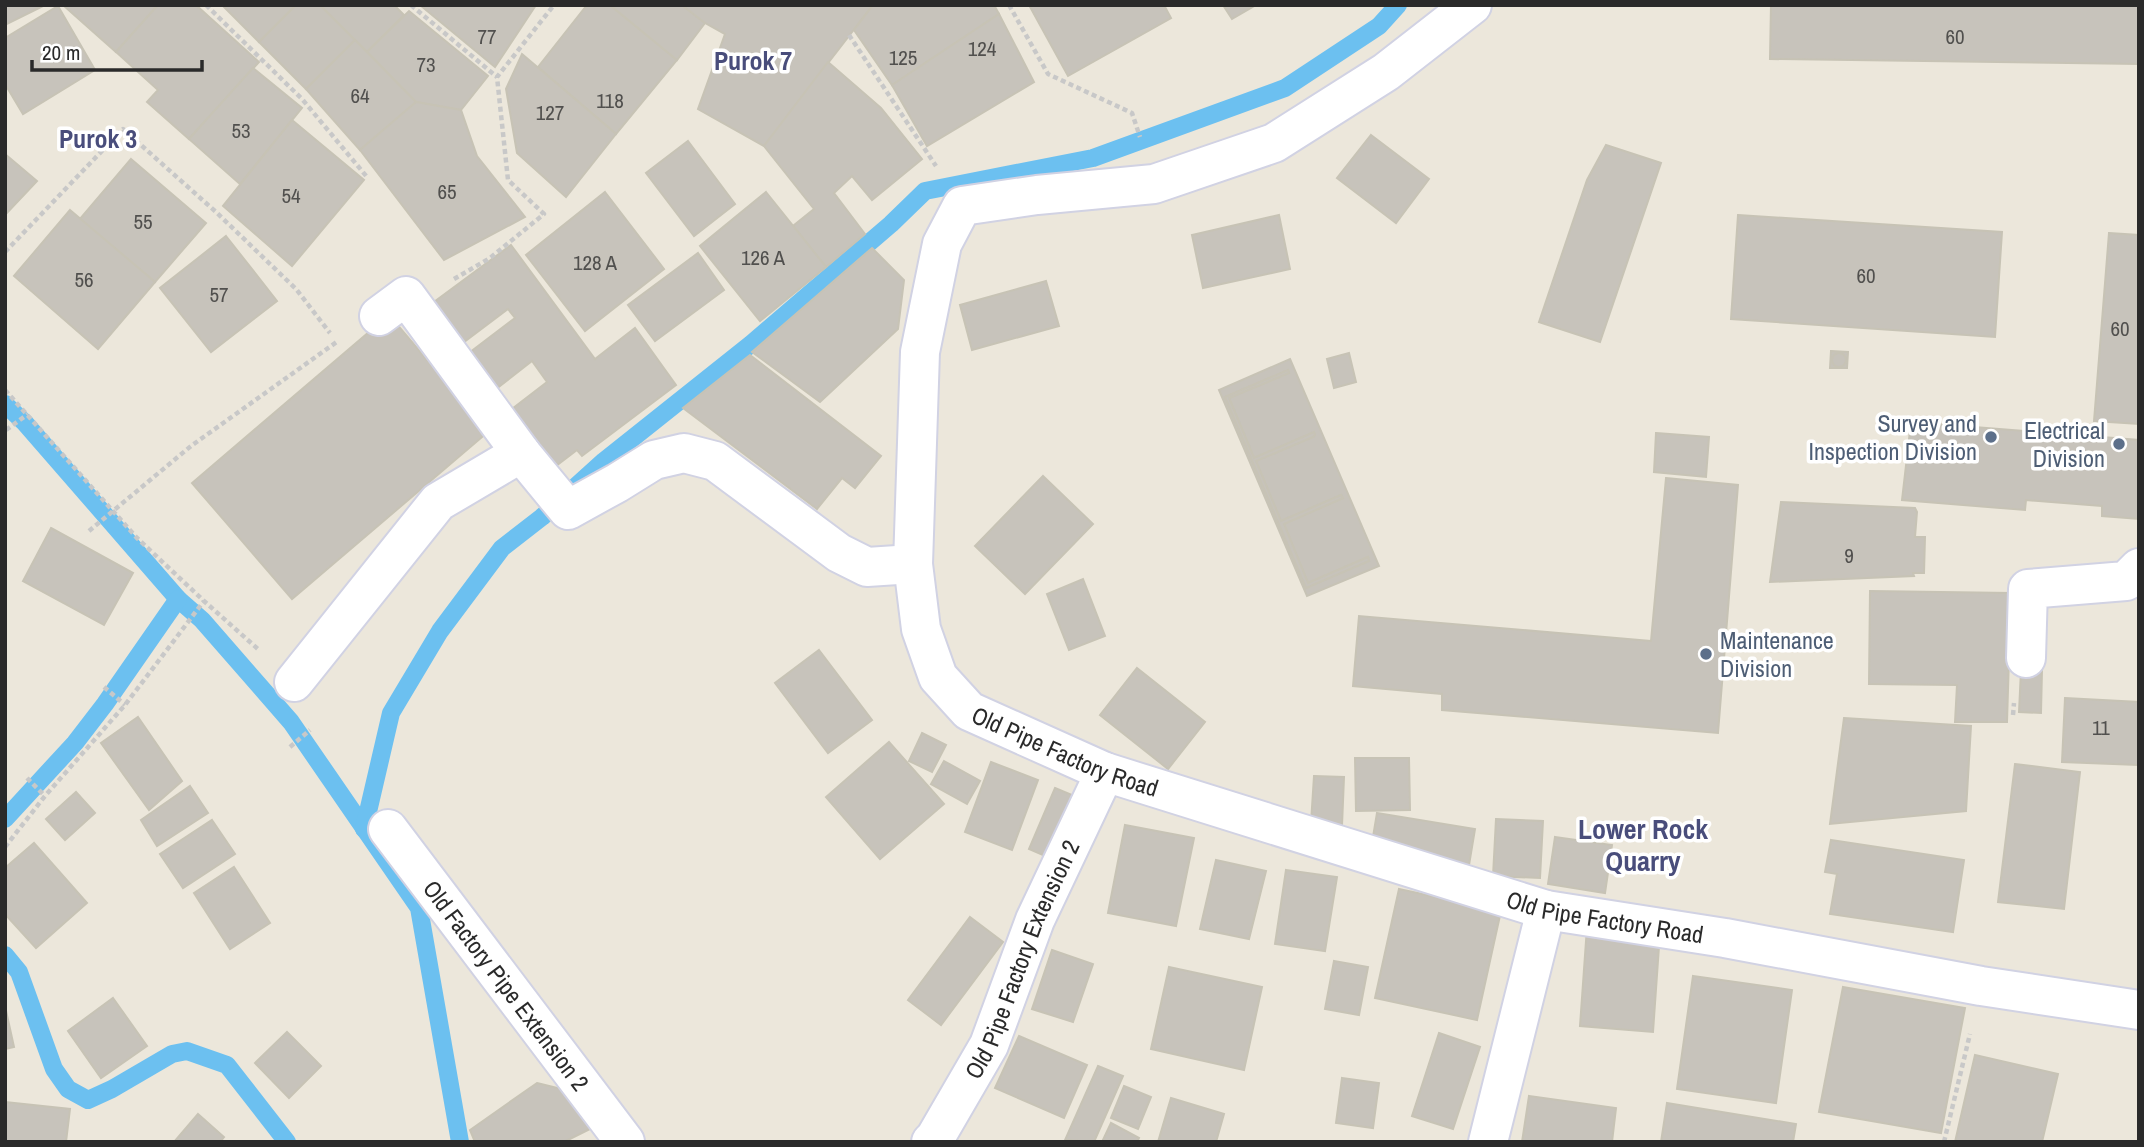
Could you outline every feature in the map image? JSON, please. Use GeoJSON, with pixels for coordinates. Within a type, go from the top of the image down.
{"type":"FeatureCollection","features":[{"type":"Feature","properties":{"kind":"street","name":"Old Pipe Factory Road"},"geometry":{"type":"LineString","coordinates":[[1472,5],[1386,72],[1273,143],[1154,184],[1037,195],[962,206],[942,244],[920,352],[913,564],[921,629],[937,677],[970,711],[1105,772],[1546,910],[1725,938],[1981,986],[2139,1010]]}},
{"type":"Feature","properties":{"kind":"street"},"geometry":{"type":"LineString","coordinates":[[393,306],[559,500],[617,484],[654,460],[684,453],[715,461],[839,553],[867,567],[913,564]]}},
{"type":"Feature","properties":{"kind":"street"},"geometry":{"type":"LineString","coordinates":[[294,682],[438,502],[521,453]]}},
{"type":"Feature","properties":{"kind":"street"},"geometry":{"type":"LineString","coordinates":[[2026,658],[2028,589],[2126,581],[2139,568]]}},
{"type":"Feature","properties":{"kind":"street","name":"Old Pipe Factory Extension 2"},"geometry":{"type":"LineString","coordinates":[[937,1140],[989,1045],[1035,920],[1105,772]]}},
{"type":"Feature","properties":{"kind":"street","name":"Old Factory Pipe Extension 2"},"geometry":{"type":"LineString","coordinates":[[388,829],[625,1142]]}},
{"type":"Feature","properties":{"kind":"street"},"geometry":{"type":"LineString","coordinates":[[1488,1142],[1546,910]]}},
{"type":"Feature","properties":{"kind":"path"},"geometry":{"type":"LineString","coordinates":[[206,5],[302,99],[367,177]]}},
{"type":"Feature","properties":{"kind":"path"},"geometry":{"type":"LineString","coordinates":[[89,531],[191,446],[337,342],[393,306],[439,288],[490,258],[544,214],[508,180],[497,77],[411,5]]}},
{"type":"Feature","properties":{"kind":"path"},"geometry":{"type":"LineString","coordinates":[[497,77],[554,5]]}},
{"type":"Feature","properties":{"kind":"path"},"geometry":{"type":"LineString","coordinates":[[1009,5],[1048,74],[1132,113],[1136,123]]}},
{"type":"Feature","properties":{"kind":"path"},"geometry":{"type":"LineString","coordinates":[[849,35],[932,160]]}},
{"type":"Feature","properties":{"kind":"path"},"geometry":{"type":"LineString","coordinates":[[5,252],[123,128],[296,289],[337,342]]}},
{"type":"Feature","properties":{"kind":"path"},"geometry":{"type":"LineString","coordinates":[[5,390],[111,513],[294,682],[316,725],[289,747]]}},
{"type":"Feature","properties":{"kind":"path"},"geometry":{"type":"LineString","coordinates":[[6,430],[28,414]]}},
{"type":"Feature","properties":{"kind":"path"},"geometry":{"type":"LineString","coordinates":[[5,848],[45,796],[125,705],[204,601]]}},
{"type":"Feature","properties":{"kind":"path"},"geometry":{"type":"LineString","coordinates":[[104,687],[125,705]]}},
{"type":"Feature","properties":{"kind":"path"},"geometry":{"type":"LineString","coordinates":[[27,778],[45,796]]}},
{"type":"Feature","properties":{"kind":"path"},"geometry":{"type":"LineString","coordinates":[[1944,1142],[1981,986]]}},
{"type":"Feature","properties":{"kind":"building"},"geometry":{"type":"Polygon","coordinates":[[[5,5],[45,5],[5,25],[5,5]]]}},
{"type":"Feature","properties":{"kind":"building"},"geometry":{"type":"Polygon","coordinates":[[[63,5],[158,5],[116,52],[63,5]]]}},
{"type":"Feature","properties":{"kind":"building"},"geometry":{"type":"Polygon","coordinates":[[[158,5],[196,5],[259,62],[189,139],[147,102],[158,90],[116,52],[158,5]]]}},
{"type":"Feature","properties":{"kind":"building"},"geometry":{"type":"Polygon","coordinates":[[[222,5],[296,5],[259,42],[222,5]]]}},
{"type":"Feature","properties":{"kind":"building"},"geometry":{"type":"Polygon","coordinates":[[[296,5],[320,5],[355,40],[306,89],[259,42],[296,5]]]}},
{"type":"Feature","properties":{"kind":"building"},"geometry":{"type":"Polygon","coordinates":[[[320,5],[394,5],[404,15],[367,52],[320,5]]]}},
{"type":"Feature","properties":{"kind":"building"},"geometry":{"type":"Polygon","coordinates":[[[420,5],[536,5],[495,67],[420,5]]]}},
{"type":"Feature","properties":{"kind":"building"},"geometry":{"type":"Polygon","coordinates":[[[587,5],[610,5],[677,60],[616,134],[538,67],[587,5]]]}},
{"type":"Feature","properties":{"kind":"building"},"geometry":{"type":"Polygon","coordinates":[[[610,5],[682,5],[705,23],[677,60],[610,5]]]}},
{"type":"Feature","properties":{"kind":"building"},"geometry":{"type":"Polygon","coordinates":[[[682,5],[872,6],[764,146],[698,109],[725,34],[682,5]]]}},
{"type":"Feature","properties":{"kind":"building"},"geometry":{"type":"Polygon","coordinates":[[[873,5],[994,5],[999,14],[892,85],[854,30],[873,5]]]}},
{"type":"Feature","properties":{"kind":"building"},"geometry":{"type":"Polygon","coordinates":[[[1029,5],[1164,5],[1171,18],[1068,76],[1029,5]]]}},
{"type":"Feature","properties":{"kind":"building"},"geometry":{"type":"Polygon","coordinates":[[[1223,5],[1256,5],[1232,19],[1223,5]]]}},
{"type":"Feature","properties":{"kind":"building"},"geometry":{"type":"Polygon","coordinates":[[[1771,5],[2139,5],[2139,64],[1770,59],[1771,5]]]}},
{"type":"Feature","properties":{"kind":"building"},"geometry":{"type":"Polygon","coordinates":[[[58,6],[95,70],[23,114],[5,84],[5,38],[58,6]]]}},
{"type":"Feature","properties":{"kind":"building"},"geometry":{"type":"Polygon","coordinates":[[[409,11],[488,76],[461,110],[416,102],[367,52],[409,11]]]}},
{"type":"Feature","properties":{"kind":"building"},"geometry":{"type":"Polygon","coordinates":[[[999,14],[1034,82],[927,146],[892,85],[999,14]]]}},
{"type":"Feature","properties":{"kind":"building"},"geometry":{"type":"Polygon","coordinates":[[[355,40],[416,102],[360,150],[306,89],[355,40]]]}},
{"type":"Feature","properties":{"kind":"building"},"geometry":{"type":"Polygon","coordinates":[[[522,54],[616,134],[566,197],[517,153],[506,89],[522,54]]]}},
{"type":"Feature","properties":{"kind":"building"},"geometry":{"type":"Polygon","coordinates":[[[828,62],[881,108],[922,159],[872,200],[852,176],[834,193],[865,234],[826,267],[793,226],[814,209],[764,146],[828,62]]]}},
{"type":"Feature","properties":{"kind":"building"},"geometry":{"type":"Polygon","coordinates":[[[253,68],[302,108],[240,184],[189,139],[253,68]]]}},
{"type":"Feature","properties":{"kind":"building"},"geometry":{"type":"Polygon","coordinates":[[[416,102],[461,110],[477,156],[525,217],[444,260],[360,150],[416,102]]]}},
{"type":"Feature","properties":{"kind":"building"},"geometry":{"type":"Polygon","coordinates":[[[292,120],[364,180],[292,266],[223,206],[292,120]]]}},
{"type":"Feature","properties":{"kind":"building"},"geometry":{"type":"Polygon","coordinates":[[[1371,135],[1429,179],[1396,223],[1337,178],[1371,135]]]}},
{"type":"Feature","properties":{"kind":"building"},"geometry":{"type":"Polygon","coordinates":[[[688,141],[735,204],[694,236],[646,173],[688,141]]]}},
{"type":"Feature","properties":{"kind":"building"},"geometry":{"type":"Polygon","coordinates":[[[1606,145],[1661,163],[1600,342],[1539,322],[1587,180],[1606,145]]]}},
{"type":"Feature","properties":{"kind":"building"},"geometry":{"type":"Polygon","coordinates":[[[5,154],[37,181],[5,215],[5,154]]]}},
{"type":"Feature","properties":{"kind":"building"},"geometry":{"type":"Polygon","coordinates":[[[131,159],[206,223],[155,282],[80,219],[131,159]]]}},
{"type":"Feature","properties":{"kind":"building"},"geometry":{"type":"Polygon","coordinates":[[[605,192],[664,269],[585,331],[526,255],[605,192]]]}},
{"type":"Feature","properties":{"kind":"building"},"geometry":{"type":"Polygon","coordinates":[[[766,192],[826,267],[760,321],[700,246],[766,192]]]}},
{"type":"Feature","properties":{"kind":"building"},"geometry":{"type":"Polygon","coordinates":[[[70,210],[155,282],[98,349],[14,276],[70,210]]]}},
{"type":"Feature","properties":{"kind":"building"},"geometry":{"type":"Polygon","coordinates":[[[1279,215],[1290,269],[1203,288],[1192,235],[1279,215]]]}},
{"type":"Feature","properties":{"kind":"building"},"geometry":{"type":"Polygon","coordinates":[[[1738,215],[2002,232],[1995,337],[1731,319],[1738,215]]]}},
{"type":"Feature","properties":{"kind":"building"},"geometry":{"type":"Polygon","coordinates":[[[2109,233],[2139,235],[2139,424],[2094,421],[2109,233]]]}},
{"type":"Feature","properties":{"kind":"building"},"geometry":{"type":"Polygon","coordinates":[[[226,236],[277,301],[211,352],[160,288],[226,236]]]}},
{"type":"Feature","properties":{"kind":"building"},"geometry":{"type":"Polygon","coordinates":[[[511,245],[595,359],[635,328],[676,385],[582,456],[577,450],[548,472],[521,436],[528,430],[512,409],[547,382],[532,361],[496,389],[469,353],[515,318],[508,309],[464,342],[434,302],[511,245]]]}},
{"type":"Feature","properties":{"kind":"building"},"geometry":{"type":"Polygon","coordinates":[[[872,248],[904,280],[898,329],[820,402],[752,352],[872,248]]]}},
{"type":"Feature","properties":{"kind":"building"},"geometry":{"type":"Polygon","coordinates":[[[698,253],[724,290],[655,341],[628,305],[698,253]]]}},
{"type":"Feature","properties":{"kind":"building"},"geometry":{"type":"Polygon","coordinates":[[[1046,281],[1059,326],[972,350],[960,305],[1046,281]]]}},
{"type":"Feature","properties":{"kind":"building"},"geometry":{"type":"Polygon","coordinates":[[[389,315],[488,432],[292,599],[192,483],[389,315]]]}},
{"type":"Feature","properties":{"kind":"building"},"geometry":{"type":"Polygon","coordinates":[[[1831,351],[1848,352],[1847,368],[1830,368],[1831,351]]]}},
{"type":"Feature","properties":{"kind":"building"},"geometry":{"type":"Polygon","coordinates":[[[1349,353],[1356,382],[1334,388],[1327,359],[1349,353]]]}},
{"type":"Feature","properties":{"kind":"building"},"geometry":{"type":"Polygon","coordinates":[[[1839,353],[1844,355],[1844,365],[1839,367],[1834,365],[1832,360],[1834,355],[1839,353]]]}},
{"type":"Feature","properties":{"kind":"building"},"geometry":{"type":"Polygon","coordinates":[[[750,355],[881,456],[855,488],[842,478],[817,509],[683,408],[750,355]]]}},
{"type":"Feature","properties":{"kind":"building"},"geometry":{"type":"Polygon","coordinates":[[[1290,359],[1379,566],[1307,596],[1219,390],[1290,359]]]}},
{"type":"Feature","properties":{"kind":"building"},"geometry":{"type":"Polygon","coordinates":[[[1288,370],[1289,373],[1229,398],[1254,458],[1314,432],[1313,437],[1256,461],[1281,521],[1341,495],[1343,498],[1284,524],[1308,583],[1368,557],[1369,561],[1306,588],[1225,397],[1288,370]]]}},
{"type":"Feature","properties":{"kind":"building"},"geometry":{"type":"Polygon","coordinates":[[[1288,370],[1289,373],[1229,398],[1254,458],[1314,432],[1313,437],[1256,461],[1281,521],[1341,495],[1343,498],[1284,524],[1308,583],[1368,557],[1369,561],[1306,588],[1225,397],[1288,370]]]}},
{"type":"Feature","properties":{"kind":"building"},"geometry":{"type":"Polygon","coordinates":[[[1911,422],[2139,440],[2139,519],[2102,516],[2102,506],[2026,500],[2025,510],[1902,500],[1911,422]]]}},
{"type":"Feature","properties":{"kind":"building"},"geometry":{"type":"Polygon","coordinates":[[[1656,433],[1709,437],[1706,477],[1654,472],[1656,433]]]}},
{"type":"Feature","properties":{"kind":"building"},"geometry":{"type":"Polygon","coordinates":[[[1043,476],[1093,524],[1025,594],[975,546],[1043,476]]]}},
{"type":"Feature","properties":{"kind":"building"},"geometry":{"type":"Polygon","coordinates":[[[1666,478],[1738,485],[1718,733],[1442,710],[1442,694],[1353,686],[1359,616],[1651,641],[1666,478]]]}},
{"type":"Feature","properties":{"kind":"building"},"geometry":{"type":"Polygon","coordinates":[[[1781,502],[1915,508],[1915,537],[1925,537],[1924,573],[1913,573],[1914,576],[1770,582],[1781,502]]]}},
{"type":"Feature","properties":{"kind":"building"},"geometry":{"type":"Polygon","coordinates":[[[51,528],[133,573],[104,625],[23,581],[51,528]]]}},
{"type":"Feature","properties":{"kind":"building"},"geometry":{"type":"Polygon","coordinates":[[[1083,579],[1105,636],[1069,650],[1047,594],[1083,579]]]}},
{"type":"Feature","properties":{"kind":"building"},"geometry":{"type":"Polygon","coordinates":[[[1870,591],[2011,593],[2007,722],[1955,722],[1957,685],[1869,684],[1870,591]]]}},
{"type":"Feature","properties":{"kind":"building"},"geometry":{"type":"Polygon","coordinates":[[[819,650],[872,720],[828,753],[775,683],[819,650]]]}},
{"type":"Feature","properties":{"kind":"building"},"geometry":{"type":"Polygon","coordinates":[[[1137,668],[1205,722],[1168,769],[1100,715],[1137,668]]]}},
{"type":"Feature","properties":{"kind":"building"},"geometry":{"type":"Polygon","coordinates":[[[2021,670],[2042,670],[2041,713],[2019,712],[2021,670]]]}},
{"type":"Feature","properties":{"kind":"building"},"geometry":{"type":"Polygon","coordinates":[[[2065,698],[2139,702],[2138,765],[2062,762],[2065,698]]]}},
{"type":"Feature","properties":{"kind":"building"},"geometry":{"type":"Polygon","coordinates":[[[138,717],[182,781],[149,810],[101,743],[138,717]]]}},
{"type":"Feature","properties":{"kind":"building"},"geometry":{"type":"Polygon","coordinates":[[[1844,718],[1971,726],[1966,811],[1830,824],[1844,718]]]}},
{"type":"Feature","properties":{"kind":"building"},"geometry":{"type":"Polygon","coordinates":[[[922,733],[946,745],[932,772],[909,761],[922,733]]]}},
{"type":"Feature","properties":{"kind":"building"},"geometry":{"type":"Polygon","coordinates":[[[889,742],[944,804],[880,859],[826,797],[889,742]]]}},
{"type":"Feature","properties":{"kind":"building"},"geometry":{"type":"Polygon","coordinates":[[[1355,758],[1409,758],[1410,810],[1356,811],[1355,758]]]}},
{"type":"Feature","properties":{"kind":"building"},"geometry":{"type":"Polygon","coordinates":[[[944,761],[980,781],[967,804],[931,784],[944,761]]]}},
{"type":"Feature","properties":{"kind":"building"},"geometry":{"type":"Polygon","coordinates":[[[991,762],[1038,780],[1012,850],[965,832],[991,762]]]}},
{"type":"Feature","properties":{"kind":"building"},"geometry":{"type":"Polygon","coordinates":[[[2015,764],[2080,772],[2064,909],[1998,902],[2015,764]]]}},
{"type":"Feature","properties":{"kind":"building"},"geometry":{"type":"Polygon","coordinates":[[[1314,776],[1344,777],[1342,826],[1311,823],[1314,776]]]}},
{"type":"Feature","properties":{"kind":"building"},"geometry":{"type":"Polygon","coordinates":[[[190,786],[208,813],[157,846],[141,820],[190,786]]]}},
{"type":"Feature","properties":{"kind":"building"},"geometry":{"type":"Polygon","coordinates":[[[1055,788],[1084,800],[1059,862],[1029,849],[1055,788]]]}},
{"type":"Feature","properties":{"kind":"building"},"geometry":{"type":"Polygon","coordinates":[[[76,792],[95,813],[65,840],[46,819],[76,792]]]}},
{"type":"Feature","properties":{"kind":"building"},"geometry":{"type":"Polygon","coordinates":[[[1377,813],[1475,829],[1469,865],[1371,849],[1377,813]]]}},
{"type":"Feature","properties":{"kind":"building"},"geometry":{"type":"Polygon","coordinates":[[[1496,819],[1543,821],[1540,878],[1493,876],[1496,819]]]}},
{"type":"Feature","properties":{"kind":"building"},"geometry":{"type":"Polygon","coordinates":[[[212,820],[235,854],[183,888],[160,854],[212,820]]]}},
{"type":"Feature","properties":{"kind":"building"},"geometry":{"type":"Polygon","coordinates":[[[1125,825],[1194,838],[1176,926],[1108,913],[1125,825]]]}},
{"type":"Feature","properties":{"kind":"building"},"geometry":{"type":"Polygon","coordinates":[[[1555,837],[1612,845],[1605,893],[1548,884],[1555,837]]]}},
{"type":"Feature","properties":{"kind":"building"},"geometry":{"type":"Polygon","coordinates":[[[1831,840],[1964,860],[1953,932],[1830,914],[1837,874],[1825,872],[1831,840]]]}},
{"type":"Feature","properties":{"kind":"building"},"geometry":{"type":"Polygon","coordinates":[[[34,843],[87,903],[36,948],[5,914],[5,868],[34,843]]]}},
{"type":"Feature","properties":{"kind":"building"},"geometry":{"type":"Polygon","coordinates":[[[1216,860],[1266,871],[1249,939],[1200,929],[1216,860]]]}},
{"type":"Feature","properties":{"kind":"building"},"geometry":{"type":"Polygon","coordinates":[[[234,867],[270,923],[230,949],[194,893],[234,867]]]}},
{"type":"Feature","properties":{"kind":"building"},"geometry":{"type":"Polygon","coordinates":[[[1286,870],[1337,877],[1325,951],[1275,944],[1286,870]]]}},
{"type":"Feature","properties":{"kind":"building"},"geometry":{"type":"Polygon","coordinates":[[[1399,889],[1501,911],[1477,1020],[1375,998],[1399,889]]]}},
{"type":"Feature","properties":{"kind":"building"},"geometry":{"type":"Polygon","coordinates":[[[970,917],[1003,942],[941,1025],[908,1000],[970,917]]]}},
{"type":"Feature","properties":{"kind":"building"},"geometry":{"type":"Polygon","coordinates":[[[1587,927],[1660,932],[1653,1032],[1580,1026],[1587,927]]]}},
{"type":"Feature","properties":{"kind":"building"},"geometry":{"type":"Polygon","coordinates":[[[1052,950],[1093,964],[1073,1022],[1032,1009],[1052,950]]]}},
{"type":"Feature","properties":{"kind":"building"},"geometry":{"type":"Polygon","coordinates":[[[1334,961],[1368,967],[1359,1015],[1325,1009],[1334,961]]]}},
{"type":"Feature","properties":{"kind":"building"},"geometry":{"type":"Polygon","coordinates":[[[1169,967],[1262,987],[1244,1070],[1151,1049],[1169,967]]]}},
{"type":"Feature","properties":{"kind":"building"},"geometry":{"type":"Polygon","coordinates":[[[1693,976],[1792,990],[1776,1103],[1677,1089],[1693,976]]]}},
{"type":"Feature","properties":{"kind":"building"},"geometry":{"type":"Polygon","coordinates":[[[1843,987],[1965,1008],[1941,1133],[1819,1112],[1843,987]]]}},
{"type":"Feature","properties":{"kind":"building"},"geometry":{"type":"Polygon","coordinates":[[[113,998],[147,1046],[101,1078],[68,1031],[113,998]]]}},
{"type":"Feature","properties":{"kind":"building"},"geometry":{"type":"Polygon","coordinates":[[[5,1006],[14,1047],[5,1049],[5,1006]]]}},
{"type":"Feature","properties":{"kind":"building"},"geometry":{"type":"Polygon","coordinates":[[[287,1032],[321,1066],[289,1098],[255,1063],[287,1032]]]}},
{"type":"Feature","properties":{"kind":"building"},"geometry":{"type":"Polygon","coordinates":[[[1439,1033],[1480,1047],[1453,1129],[1412,1116],[1439,1033]]]}},
{"type":"Feature","properties":{"kind":"building"},"geometry":{"type":"Polygon","coordinates":[[[1019,1036],[1087,1065],[1064,1118],[995,1088],[1019,1036]]]}},
{"type":"Feature","properties":{"kind":"building"},"geometry":{"type":"Polygon","coordinates":[[[1975,1055],[2058,1074],[2042,1142],[1955,1142],[1975,1055]]]}},
{"type":"Feature","properties":{"kind":"building"},"geometry":{"type":"Polygon","coordinates":[[[1098,1066],[1123,1076],[1094,1142],[1065,1140],[1098,1066]]]}},
{"type":"Feature","properties":{"kind":"building"},"geometry":{"type":"Polygon","coordinates":[[[1342,1078],[1379,1083],[1373,1128],[1336,1123],[1342,1078]]]}},
{"type":"Feature","properties":{"kind":"building"},"geometry":{"type":"Polygon","coordinates":[[[537,1083],[578,1093],[592,1128],[564,1142],[475,1142],[470,1130],[537,1083]]]}},
{"type":"Feature","properties":{"kind":"building"},"geometry":{"type":"Polygon","coordinates":[[[1124,1086],[1151,1097],[1138,1129],[1111,1118],[1124,1086]]]}},
{"type":"Feature","properties":{"kind":"building"},"geometry":{"type":"Polygon","coordinates":[[[1529,1096],[1616,1108],[1612,1142],[1522,1142],[1529,1096]]]}},
{"type":"Feature","properties":{"kind":"building"},"geometry":{"type":"Polygon","coordinates":[[[1171,1098],[1224,1114],[1216,1142],[1158,1142],[1171,1098]]]}},
{"type":"Feature","properties":{"kind":"building"},"geometry":{"type":"Polygon","coordinates":[[[5,1102],[70,1109],[66,1142],[5,1142],[5,1102]]]}},
{"type":"Feature","properties":{"kind":"building"},"geometry":{"type":"Polygon","coordinates":[[[1667,1103],[1796,1124],[1793,1142],[1661,1142],[1667,1103]]]}},
{"type":"Feature","properties":{"kind":"building"},"geometry":{"type":"Polygon","coordinates":[[[198,1114],[224,1137],[220,1142],[174,1142],[198,1114]]]}},
{"type":"Feature","properties":{"kind":"building"},"geometry":{"type":"Polygon","coordinates":[[[1111,1123],[1139,1138],[1137,1142],[1102,1142],[1111,1123]]]}},
{"type":"Feature","properties":{"kind":"waterway"},"geometry":{"type":"LineString","coordinates":[[364,829],[391,713],[440,631],[502,548],[542,517],[604,461],[751,344],[891,224],[925,191],[1093,158],[1285,88],[1379,26],[1398,5]]}},
{"type":"Feature","properties":{"kind":"waterway"},"geometry":{"type":"LineString","coordinates":[[5,404],[25,423],[178,599],[202,620],[291,722],[419,908],[460,1142]]}},
{"type":"Feature","properties":{"kind":"waterway"},"geometry":{"type":"LineString","coordinates":[[5,819],[75,743],[178,599]]}},
{"type":"Feature","properties":{"kind":"waterway"},"geometry":{"type":"LineString","coordinates":[[5,955],[19,972],[54,1069],[68,1089],[88,1100],[172,1054],[187,1051],[227,1065],[287,1142]]}},
{"type":"Feature","properties":{"kind":"place","name":"Survey and Inspection Division"},"geometry":{"type":"Point","coordinates":[1991,437]}},
{"type":"Feature","properties":{"kind":"place","name":"Electrical Division"},"geometry":{"type":"Point","coordinates":[2119,444]}},
{"type":"Feature","properties":{"kind":"place","name":"Maintenance Division"},"geometry":{"type":"Point","coordinates":[1706,654]}},
{"type":"Feature","properties":{"kind":"district","name":"Purok 7"},"geometry":{"type":"Point","coordinates":[753,60]}},
{"type":"Feature","properties":{"kind":"district","name":"Purok 3"},"geometry":{"type":"Point","coordinates":[98,138]}},
{"type":"Feature","properties":{"kind":"district","name":"Lower Rock Quarry"},"geometry":{"type":"Point","coordinates":[1643,845]}}]}
